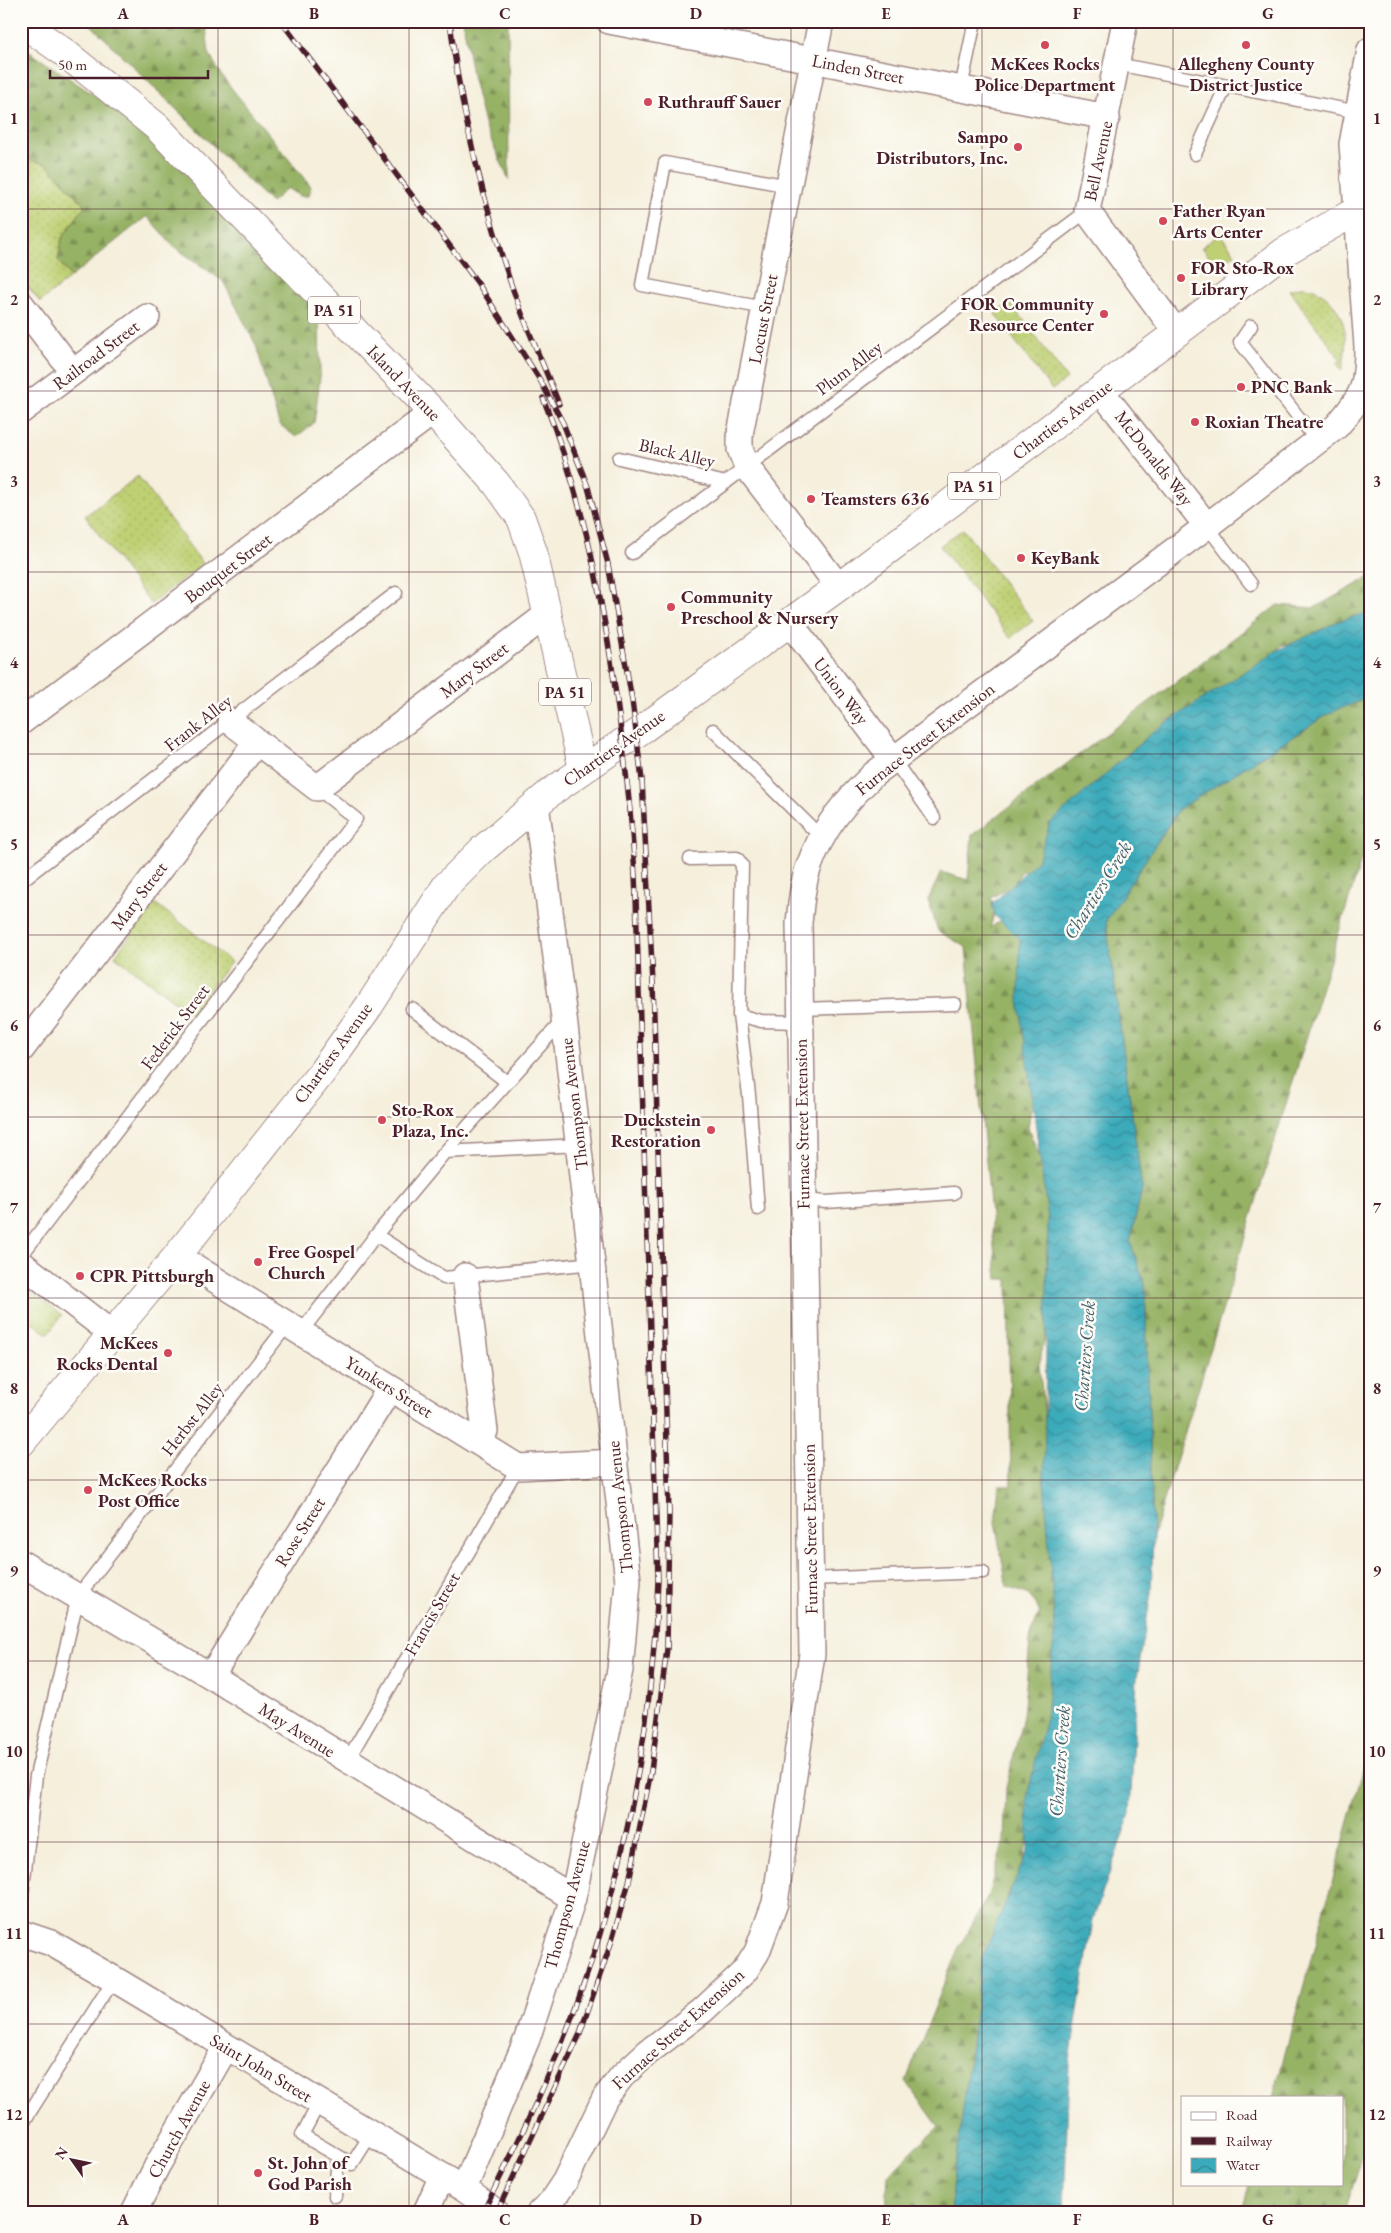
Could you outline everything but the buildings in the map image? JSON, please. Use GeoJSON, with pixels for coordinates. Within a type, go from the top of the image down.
{"type":"FeatureCollection","features":[{"type":"Feature","properties":{"kind":"main road","name":"Island Avenue"},"geometry":{"type":"LineString","coordinates":[[21,22],[65,53],[157,126],[433,412],[496,483],[521,518],[533,552],[584,769]]}},
{"type":"Feature","properties":{"kind":"main road","name":"Chartiers Avenue"},"geometry":{"type":"LineString","coordinates":[[21,1443],[177,1256],[322,1072],[368,1006],[446,886],[483,849],[536,804],[839,587],[1284,252],[1364,209]]}},
{"type":"Feature","properties":{"kind":"street","name":"Linden Street"},"geometry":{"type":"LineString","coordinates":[[609,21],[1107,117]]}},
{"type":"Feature","properties":{"kind":"street","name":"Locust Street"},"geometry":{"type":"LineString","coordinates":[[821,21],[740,434],[740,449],[747,466],[839,587]]}},
{"type":"Feature","properties":{"kind":"street","name":"Bell Avenue"},"geometry":{"type":"LineString","coordinates":[[1125,21],[1087,211],[1177,333]]}},
{"type":"Feature","properties":{"kind":"street","name":"Furnace Street Extension"},"geometry":{"type":"LineString","coordinates":[[540,2212],[551,2202],[565,2181],[605,2098],[622,2076],[648,2052],[727,1989],[744,1971],[757,1952],[775,1903],[811,1664],[799,923],[807,870],[821,837],[834,816],[853,794],[893,759],[1337,426],[1354,405],[1366,378],[1367,346],[1362,177],[1352,144],[1358,112],[1366,88],[1370,50]]}},
{"type":"Feature","properties":{"kind":"street"},"geometry":{"type":"LineString","coordinates":[[21,304],[73,372]]}},
{"type":"Feature","properties":{"kind":"street","name":"Railroad Street"},"geometry":{"type":"LineString","coordinates":[[21,411],[147,317]]}},
{"type":"Feature","properties":{"kind":"street","name":"McDonalds Way"},"geometry":{"type":"LineString","coordinates":[[1101,391],[1206,526]]}},
{"type":"Feature","properties":{"kind":"street","name":"Bouquet Street"},"geometry":{"type":"LineString","coordinates":[[21,722],[433,412]]}},
{"type":"Feature","properties":{"kind":"street","name":"Mary Street"},"geometry":{"type":"LineString","coordinates":[[317,788],[548,614]]}},
{"type":"Feature","properties":{"kind":"street","name":"Union Way"},"geometry":{"type":"LineString","coordinates":[[790,623],[893,759]]}},
{"type":"Feature","properties":{"kind":"street"},"geometry":{"type":"LineString","coordinates":[[230,721],[317,788]]}},
{"type":"Feature","properties":{"kind":"street","name":"Mary Street"},"geometry":{"type":"LineString","coordinates":[[21,1050],[257,742]]}},
{"type":"Feature","properties":{"kind":"street","name":"Thompson Avenue"},"geometry":{"type":"LineString","coordinates":[[464,2189],[527,2039],[573,1898],[620,1670],[628,1581],[616,1462],[564,1018],[536,804]]}},
{"type":"Feature","properties":{"kind":"street","name":"Yunkers Street"},"geometry":{"type":"LineString","coordinates":[[177,1256],[518,1467]]}},
{"type":"Feature","properties":{"kind":"street"},"geometry":{"type":"LineString","coordinates":[[21,1264],[111,1333]]}},
{"type":"Feature","properties":{"kind":"street"},"geometry":{"type":"LineString","coordinates":[[465,1276],[485,1431],[478,1442]]}},
{"type":"Feature","properties":{"kind":"street","name":"Rose Street"},"geometry":{"type":"LineString","coordinates":[[211,1676],[390,1388]]}},
{"type":"Feature","properties":{"kind":"street"},"geometry":{"type":"LineString","coordinates":[[518,1467],[616,1462]]}},
{"type":"Feature","properties":{"kind":"street","name":"May Avenue"},"geometry":{"type":"LineString","coordinates":[[21,1563],[211,1676],[573,1898]]}},
{"type":"Feature","properties":{"kind":"street","name":"Saint John Street"},"geometry":{"type":"LineString","coordinates":[[21,1933],[51,1943],[114,1979],[464,2189],[496,2212]]}},
{"type":"Feature","properties":{"kind":"street","name":"Church Avenue"},"geometry":{"type":"LineString","coordinates":[[134,2212],[157,2166],[226,2047]]}},
{"type":"Feature","properties":{"kind":"street"},"geometry":{"type":"LineString","coordinates":[[426,2212],[442,2176]]}},
{"type":"Feature","properties":{"kind":"lane"},"geometry":{"type":"LineString","coordinates":[[960,88],[974,21]]}},
{"type":"Feature","properties":{"kind":"lane"},"geometry":{"type":"LineString","coordinates":[[1117,64],[1358,112]]}},
{"type":"Feature","properties":{"kind":"lane"},"geometry":{"type":"LineString","coordinates":[[1195,154],[1226,86]]}},
{"type":"Feature","properties":{"kind":"lane"},"geometry":{"type":"LineString","coordinates":[[765,308],[642,285],[665,163],[789,186]]}},
{"type":"Feature","properties":{"kind":"lane","name":"Plum Alley"},"geometry":{"type":"LineString","coordinates":[[632,553],[1087,211]]}},
{"type":"Feature","properties":{"kind":"lane"},"geometry":{"type":"LineString","coordinates":[[1251,326],[1240,342],[1317,441]]}},
{"type":"Feature","properties":{"kind":"lane","name":"Black Alley"},"geometry":{"type":"LineString","coordinates":[[619,458],[726,482]]}},
{"type":"Feature","properties":{"kind":"lane"},"geometry":{"type":"LineString","coordinates":[[1206,526],[1251,584]]}},
{"type":"Feature","properties":{"kind":"lane","name":"Frank Alley"},"geometry":{"type":"LineString","coordinates":[[21,881],[396,593]]}},
{"type":"Feature","properties":{"kind":"lane"},"geometry":{"type":"LineString","coordinates":[[712,730],[821,837]]}},
{"type":"Feature","properties":{"kind":"lane"},"geometry":{"type":"LineString","coordinates":[[893,759],[934,818]]}},
{"type":"Feature","properties":{"kind":"lane","name":"Federick Street"},"geometry":{"type":"LineString","coordinates":[[21,1256],[356,818],[317,788]]}},
{"type":"Feature","properties":{"kind":"lane"},"geometry":{"type":"LineString","coordinates":[[690,859],[737,858],[742,865],[739,1015],[749,1095],[758,1209]]}},
{"type":"Feature","properties":{"kind":"lane"},"geometry":{"type":"LineString","coordinates":[[739,1015],[761,1020],[955,1004]]}},
{"type":"Feature","properties":{"kind":"lane"},"geometry":{"type":"LineString","coordinates":[[412,1009],[507,1082]]}},
{"type":"Feature","properties":{"kind":"lane","name":"Herbst Alley"},"geometry":{"type":"LineString","coordinates":[[21,1904],[36,1776],[78,1596],[294,1328],[376,1235],[445,1152],[564,1018]]}},
{"type":"Feature","properties":{"kind":"lane"},"geometry":{"type":"LineString","coordinates":[[445,1152],[579,1145]]}},
{"type":"Feature","properties":{"kind":"lane"},"geometry":{"type":"LineString","coordinates":[[804,1200],[826,1202],[954,1193]]}},
{"type":"Feature","properties":{"kind":"lane"},"geometry":{"type":"LineString","coordinates":[[376,1235],[444,1278],[593,1263]]}},
{"type":"Feature","properties":{"kind":"lane","name":"Francis Street"},"geometry":{"type":"LineString","coordinates":[[347,1761],[518,1467]]}},
{"type":"Feature","properties":{"kind":"lane"},"geometry":{"type":"LineString","coordinates":[[811,1579],[983,1572]]}},
{"type":"Feature","properties":{"kind":"lane"},"geometry":{"type":"LineString","coordinates":[[21,2126],[114,1979]]}},
{"type":"Feature","properties":{"kind":"lane"},"geometry":{"type":"LineString","coordinates":[[319,2103],[302,2135],[352,2164],[370,2134]]}},
{"type":"Feature","properties":{"kind":"lane"},"geometry":{"type":"LineString","coordinates":[[335,2196],[338,2156]]}},
{"type":"Feature","properties":{"kind":"green space"},"geometry":{"type":"Polygon","coordinates":[[[87,21],[199,21],[206,28],[209,53],[221,75],[311,187],[309,196],[299,196],[287,188],[271,203],[87,21]]]}},
{"type":"Feature","properties":{"kind":"green space"},"geometry":{"type":"Polygon","coordinates":[[[463,21],[508,21],[509,180],[484,124],[472,75],[463,21]]]}},
{"type":"Feature","properties":{"kind":"green space"},"geometry":{"type":"Polygon","coordinates":[[[21,46],[149,132],[319,313],[320,378],[314,423],[296,437],[279,424],[256,345],[223,281],[173,246],[147,216],[71,277],[58,260],[62,238],[85,206],[48,165],[21,157],[21,46]]]}},
{"type":"Feature","properties":{"kind":"green space"},"geometry":{"type":"Polygon","coordinates":[[[22,156],[48,165],[85,206],[62,238],[58,260],[71,277],[40,302],[21,278],[22,156]]]}},
{"type":"Feature","properties":{"kind":"green space"},"geometry":{"type":"Polygon","coordinates":[[[1220,234],[1235,254],[1217,267],[1202,247],[1220,234]]]}},
{"type":"Feature","properties":{"kind":"green space"},"geometry":{"type":"Polygon","coordinates":[[[1308,287],[1322,294],[1334,305],[1342,319],[1345,354],[1342,371],[1337,363],[1341,360],[1289,290],[1308,287]]]}},
{"type":"Feature","properties":{"kind":"green space"},"geometry":{"type":"Polygon","coordinates":[[[1010,302],[1067,379],[1052,390],[995,314],[1010,302]]]}},
{"type":"Feature","properties":{"kind":"green space"},"geometry":{"type":"Polygon","coordinates":[[[138,476],[203,564],[151,604],[85,516],[138,476]]]}},
{"type":"Feature","properties":{"kind":"green space"},"geometry":{"type":"Polygon","coordinates":[[[963,529],[1033,621],[1010,638],[940,546],[963,529]]]}},
{"type":"Feature","properties":{"kind":"green space"},"geometry":{"type":"Polygon","coordinates":[[[1370,577],[1370,617],[1355,616],[1346,621],[1339,631],[1298,644],[1282,645],[1270,659],[1195,715],[1167,720],[1162,730],[1134,757],[1118,762],[1115,775],[1095,790],[1090,787],[1078,804],[1048,824],[1051,839],[1035,870],[1022,871],[1013,885],[991,898],[996,907],[990,928],[1011,914],[1020,916],[1036,1075],[1028,1128],[1056,1197],[1046,1247],[1049,1321],[1039,1364],[1048,1446],[1043,1480],[1050,1504],[1059,1670],[1016,1899],[972,2212],[886,2212],[888,2175],[939,2127],[906,2081],[957,1951],[988,1896],[1004,1840],[1006,1788],[1023,1716],[1031,1632],[1040,1612],[1029,1595],[1007,1587],[995,1522],[999,1486],[1011,1486],[1008,1279],[997,1279],[966,947],[938,931],[928,900],[941,872],[968,880],[972,835],[1278,605],[1314,608],[1370,577]]]}},
{"type":"Feature","properties":{"kind":"green space"},"geometry":{"type":"Polygon","coordinates":[[[1370,697],[1370,831],[1153,1536],[1145,1285],[1130,1242],[1142,1189],[1106,921],[1178,810],[1330,713],[1370,697]]]}},
{"type":"Feature","properties":{"kind":"green space"},"geometry":{"type":"Polygon","coordinates":[[[155,903],[231,962],[191,1014],[115,956],[155,903]]]}},
{"type":"Feature","properties":{"kind":"green space"},"geometry":{"type":"Polygon","coordinates":[[[21,1284],[62,1315],[48,1334],[21,1314],[21,1284]]]}},
{"type":"Feature","properties":{"kind":"green space"},"geometry":{"type":"Polygon","coordinates":[[[1370,1745],[1370,2130],[1345,2212],[1242,2212],[1248,2186],[1344,2186],[1344,2096],[1273,2096],[1370,1745]]]}},
{"type":"Feature","properties":{"kind":"water","name":"Chartiers Creek"},"geometry":{"type":"Polygon","coordinates":[[[1370,612],[1370,697],[1330,713],[1178,810],[1106,921],[1142,1189],[1130,1242],[1145,1285],[1153,1536],[1151,1594],[1137,1678],[1130,1814],[1093,1920],[1069,2065],[1064,2212],[950,2212],[982,1958],[1028,1850],[1027,1797],[1046,1717],[1055,1627],[1044,1480],[1048,1219],[1019,1000],[1020,939],[995,916],[992,904],[1038,860],[1050,823],[1154,731],[1276,651],[1339,621],[1370,612]]]}},
{"type":"Feature","properties":{"kind":"railway"},"geometry":{"type":"LineString","coordinates":[[281,21],[477,282],[540,380],[563,423],[588,487],[608,564],[632,700],[642,780],[653,983],[669,1512],[667,1649],[651,1771],[629,1882],[611,1943],[579,2036],[497,2212]]}},
{"type":"Feature","properties":{"kind":"railway"},"geometry":{"type":"LineString","coordinates":[[450,21],[466,120],[490,217],[515,297],[559,404]]}},
{"type":"Feature","properties":{"kind":"railway"},"geometry":{"type":"LineString","coordinates":[[483,2212],[558,2053],[587,1975],[604,1920],[619,1865],[641,1752],[655,1638],[658,1580],[635,869],[630,813],[613,674],[594,569],[567,465],[543,398]]}},
{"type":"Feature","properties":{"kind":"place","name":"McKees Rocks Police Department"},"geometry":{"type":"Point","coordinates":[1045,45]}},
{"type":"Feature","properties":{"kind":"place","name":"Allegheny County District Justice"},"geometry":{"type":"Point","coordinates":[1246,45]}},
{"type":"Feature","properties":{"kind":"place","name":"Ruthrauff Sauer"},"geometry":{"type":"Point","coordinates":[648,102]}},
{"type":"Feature","properties":{"kind":"place","name":"Sampo Distributors, Inc."},"geometry":{"type":"Point","coordinates":[1018,147]}},
{"type":"Feature","properties":{"kind":"place","name":"Father Ryan Arts Center"},"geometry":{"type":"Point","coordinates":[1163,221]}},
{"type":"Feature","properties":{"kind":"place","name":"FOR Sto-Rox Library"},"geometry":{"type":"Point","coordinates":[1181,278]}},
{"type":"Feature","properties":{"kind":"place","name":"FOR Community Resource Center"},"geometry":{"type":"Point","coordinates":[1104,314]}},
{"type":"Feature","properties":{"kind":"place","name":"PNC Bank"},"geometry":{"type":"Point","coordinates":[1241,387]}},
{"type":"Feature","properties":{"kind":"place","name":"Roxian Theatre"},"geometry":{"type":"Point","coordinates":[1195,422]}},
{"type":"Feature","properties":{"kind":"place","name":"Teamsters 636"},"geometry":{"type":"Point","coordinates":[811,499]}},
{"type":"Feature","properties":{"kind":"place","name":"KeyBank"},"geometry":{"type":"Point","coordinates":[1021,558]}},
{"type":"Feature","properties":{"kind":"place","name":"Community Preschool & Nursery"},"geometry":{"type":"Point","coordinates":[671,607]}},
{"type":"Feature","properties":{"kind":"place","name":"Sto-Rox Plaza, Inc."},"geometry":{"type":"Point","coordinates":[382,1120]}},
{"type":"Feature","properties":{"kind":"place","name":"Duckstein Restoration"},"geometry":{"type":"Point","coordinates":[711,1130]}},
{"type":"Feature","properties":{"kind":"place","name":"Free Gospel Church"},"geometry":{"type":"Point","coordinates":[258,1262]}},
{"type":"Feature","properties":{"kind":"place","name":"CPR Pittsburgh"},"geometry":{"type":"Point","coordinates":[80,1276]}},
{"type":"Feature","properties":{"kind":"place","name":"McKees Rocks Dental"},"geometry":{"type":"Point","coordinates":[168,1353]}},
{"type":"Feature","properties":{"kind":"place","name":"McKees Rocks Post Office"},"geometry":{"type":"Point","coordinates":[88,1490]}},
{"type":"Feature","properties":{"kind":"place","name":"St. John of God Parish"},"geometry":{"type":"Point","coordinates":[258,2173]}}]}
